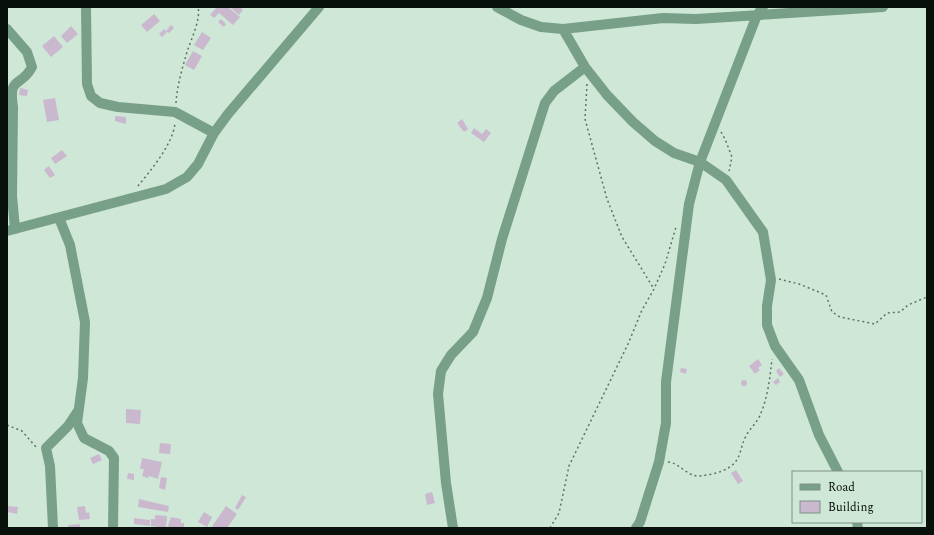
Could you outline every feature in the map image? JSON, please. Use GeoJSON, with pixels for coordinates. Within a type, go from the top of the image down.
{"type":"FeatureCollection","features":[{"type":"Feature","properties":{"kind":"street"},"geometry":{"type":"LineString","coordinates":[[86,7],[86,84],[91,96],[100,103],[118,107],[175,112],[214,133]]}},
{"type":"Feature","properties":{"kind":"street"},"geometry":{"type":"LineString","coordinates":[[7,29],[27,52],[32,67],[12,86],[11,92],[13,107],[11,230],[166,189],[187,177],[198,164],[214,133],[228,114],[319,7]]}},
{"type":"Feature","properties":{"kind":"street"},"geometry":{"type":"LineString","coordinates":[[497,7],[521,20],[541,27],[563,29],[663,18],[696,18],[760,11],[883,7]]}},
{"type":"Feature","properties":{"kind":"street"},"geometry":{"type":"LineString","coordinates":[[636,528],[640,522],[659,462],[666,423],[666,382],[689,204],[700,162],[760,11]]}},
{"type":"Feature","properties":{"kind":"street"},"geometry":{"type":"LineString","coordinates":[[563,29],[587,69],[617,106],[655,141],[674,153],[700,162],[726,180],[763,232],[771,280],[767,306],[767,325],[774,346],[799,380],[819,435],[837,471]]}},
{"type":"Feature","properties":{"kind":"street"},"geometry":{"type":"LineString","coordinates":[[453,528],[446,483],[438,394],[441,370],[451,355],[474,332],[487,298],[502,239],[545,103],[554,91],[587,69]]}},
{"type":"Feature","properties":{"kind":"street"},"geometry":{"type":"LineString","coordinates":[[59,218],[70,245],[85,322],[83,378],[77,423],[80,433],[90,442],[109,451],[114,458],[113,528]]}},
{"type":"Feature","properties":{"kind":"street"},"geometry":{"type":"LineString","coordinates":[[53,528],[50,466],[46,448],[68,426],[78,411]]}},
{"type":"Feature","properties":{"kind":"path"},"geometry":{"type":"LineString","coordinates":[[587,69],[585,119],[593,152],[622,237],[654,289]]}},
{"type":"Feature","properties":{"kind":"path"},"geometry":{"type":"LineString","coordinates":[[716,119],[732,157],[726,180]]}},
{"type":"Feature","properties":{"kind":"path"},"geometry":{"type":"LineString","coordinates":[[550,528],[559,513],[569,466],[628,344],[642,310],[654,289],[665,264],[677,224]]}},
{"type":"Feature","properties":{"kind":"path"},"geometry":{"type":"LineString","coordinates":[[771,280],[779,279],[820,291],[826,294],[832,312],[840,317],[875,324],[887,313],[900,312],[908,305],[927,297]]}},
{"type":"Feature","properties":{"kind":"path"},"geometry":{"type":"LineString","coordinates":[[659,462],[673,463],[690,474],[699,476],[725,471],[733,464],[740,454],[741,446],[747,434],[761,413],[767,396],[774,346]]}},
{"type":"Feature","properties":{"kind":"path"},"geometry":{"type":"LineString","coordinates":[[7,425],[22,431],[37,448]]}},
{"type":"Feature","properties":{"kind":"building"},"geometry":{"type":"Polygon","coordinates":[[[217,7],[228,7],[240,17],[233,25],[219,13],[214,18],[210,15],[217,7]]]}},
{"type":"Feature","properties":{"kind":"building"},"geometry":{"type":"Polygon","coordinates":[[[230,7],[240,7],[243,10],[239,15],[230,7]]]}},
{"type":"Feature","properties":{"kind":"building"},"geometry":{"type":"Polygon","coordinates":[[[154,14],[160,21],[147,32],[141,25],[154,14]]]}},
{"type":"Feature","properties":{"kind":"building"},"geometry":{"type":"Polygon","coordinates":[[[221,19],[226,24],[224,27],[218,22],[221,19]]]}},
{"type":"Feature","properties":{"kind":"building"},"geometry":{"type":"Polygon","coordinates":[[[171,25],[174,28],[169,33],[166,31],[171,25]]]}},
{"type":"Feature","properties":{"kind":"building"},"geometry":{"type":"Polygon","coordinates":[[[71,26],[78,34],[67,43],[61,36],[71,26]]]}},
{"type":"Feature","properties":{"kind":"building"},"geometry":{"type":"Polygon","coordinates":[[[164,29],[167,32],[162,37],[159,34],[164,29]]]}},
{"type":"Feature","properties":{"kind":"building"},"geometry":{"type":"Polygon","coordinates":[[[202,32],[211,38],[203,50],[194,45],[202,32]]]}},
{"type":"Feature","properties":{"kind":"building"},"geometry":{"type":"Polygon","coordinates":[[[54,36],[63,47],[51,57],[42,46],[54,36]]]}},
{"type":"Feature","properties":{"kind":"building"},"geometry":{"type":"Polygon","coordinates":[[[193,51],[202,56],[194,70],[185,65],[193,51]]]}},
{"type":"Feature","properties":{"kind":"building"},"geometry":{"type":"Polygon","coordinates":[[[20,88],[28,90],[27,96],[19,95],[20,88]]]}},
{"type":"Feature","properties":{"kind":"building"},"geometry":{"type":"Polygon","coordinates":[[[55,98],[59,120],[47,122],[43,100],[55,98]]]}},
{"type":"Feature","properties":{"kind":"building"},"geometry":{"type":"Polygon","coordinates":[[[115,116],[126,117],[126,124],[115,121],[115,116]]]}},
{"type":"Feature","properties":{"kind":"building"},"geometry":{"type":"Polygon","coordinates":[[[462,119],[468,129],[464,132],[457,123],[462,119]]]}},
{"type":"Feature","properties":{"kind":"building"},"geometry":{"type":"Polygon","coordinates":[[[474,128],[482,134],[486,129],[491,133],[484,142],[471,133],[474,128]]]}},
{"type":"Feature","properties":{"kind":"building"},"geometry":{"type":"Polygon","coordinates":[[[62,150],[67,156],[55,164],[51,158],[62,150]]]}},
{"type":"Feature","properties":{"kind":"building"},"geometry":{"type":"Polygon","coordinates":[[[49,166],[55,175],[50,178],[44,170],[49,166]]]}},
{"type":"Feature","properties":{"kind":"building"},"geometry":{"type":"Polygon","coordinates":[[[758,359],[762,365],[758,368],[760,370],[755,374],[749,366],[758,359]]]}},
{"type":"Feature","properties":{"kind":"building"},"geometry":{"type":"Polygon","coordinates":[[[681,368],[687,369],[686,374],[680,372],[681,368]]]}},
{"type":"Feature","properties":{"kind":"building"},"geometry":{"type":"Polygon","coordinates":[[[779,368],[784,374],[780,377],[776,371],[779,368]]]}},
{"type":"Feature","properties":{"kind":"building"},"geometry":{"type":"Polygon","coordinates":[[[778,378],[780,382],[776,385],[773,382],[778,378]]]}},
{"type":"Feature","properties":{"kind":"building"},"geometry":{"type":"Polygon","coordinates":[[[744,380],[747,383],[744,386],[741,383],[744,380]]]}},
{"type":"Feature","properties":{"kind":"building"},"geometry":{"type":"Polygon","coordinates":[[[126,409],[141,410],[140,424],[126,423],[126,409]]]}},
{"type":"Feature","properties":{"kind":"building"},"geometry":{"type":"Polygon","coordinates":[[[160,443],[171,444],[170,454],[159,453],[160,443]]]}},
{"type":"Feature","properties":{"kind":"building"},"geometry":{"type":"Polygon","coordinates":[[[99,454],[102,460],[93,464],[90,458],[99,454]]]}},
{"type":"Feature","properties":{"kind":"building"},"geometry":{"type":"Polygon","coordinates":[[[142,458],[162,462],[158,479],[149,476],[148,478],[142,476],[144,469],[140,469],[142,458]]]}},
{"type":"Feature","properties":{"kind":"building"},"geometry":{"type":"Polygon","coordinates":[[[736,470],[743,481],[738,484],[731,473],[736,470]]]}},
{"type":"Feature","properties":{"kind":"building"},"geometry":{"type":"Polygon","coordinates":[[[128,473],[134,474],[134,480],[127,479],[128,473]]]}},
{"type":"Feature","properties":{"kind":"building"},"geometry":{"type":"Polygon","coordinates":[[[161,477],[167,478],[165,490],[159,488],[161,477]]]}},
{"type":"Feature","properties":{"kind":"building"},"geometry":{"type":"Polygon","coordinates":[[[432,492],[435,503],[427,505],[425,494],[432,492]]]}},
{"type":"Feature","properties":{"kind":"building"},"geometry":{"type":"Polygon","coordinates":[[[242,495],[246,497],[238,510],[235,508],[242,495]]]}},
{"type":"Feature","properties":{"kind":"building"},"geometry":{"type":"Polygon","coordinates":[[[139,499],[169,506],[168,512],[138,507],[139,499]]]}},
{"type":"Feature","properties":{"kind":"building"},"geometry":{"type":"Polygon","coordinates":[[[7,506],[18,507],[17,514],[8,512],[7,506]]]}},
{"type":"Feature","properties":{"kind":"building"},"geometry":{"type":"Polygon","coordinates":[[[85,506],[86,513],[89,512],[90,519],[79,520],[77,507],[85,506]]]}},
{"type":"Feature","properties":{"kind":"building"},"geometry":{"type":"Polygon","coordinates":[[[226,506],[237,514],[227,528],[211,528],[226,506]]]}},
{"type":"Feature","properties":{"kind":"building"},"geometry":{"type":"Polygon","coordinates":[[[204,512],[212,517],[207,527],[198,522],[204,512]]]}},
{"type":"Feature","properties":{"kind":"building"},"geometry":{"type":"Polygon","coordinates":[[[155,515],[167,516],[166,528],[151,526],[151,519],[155,519],[155,515]]]}},
{"type":"Feature","properties":{"kind":"building"},"geometry":{"type":"Polygon","coordinates":[[[171,517],[181,519],[181,523],[184,523],[184,528],[167,528],[171,517]]]}},
{"type":"Feature","properties":{"kind":"building"},"geometry":{"type":"Polygon","coordinates":[[[134,518],[150,520],[150,526],[134,524],[134,518]]]}},
{"type":"Feature","properties":{"kind":"building"},"geometry":{"type":"Polygon","coordinates":[[[80,524],[80,528],[69,528],[68,525],[80,524]]]}}]}
